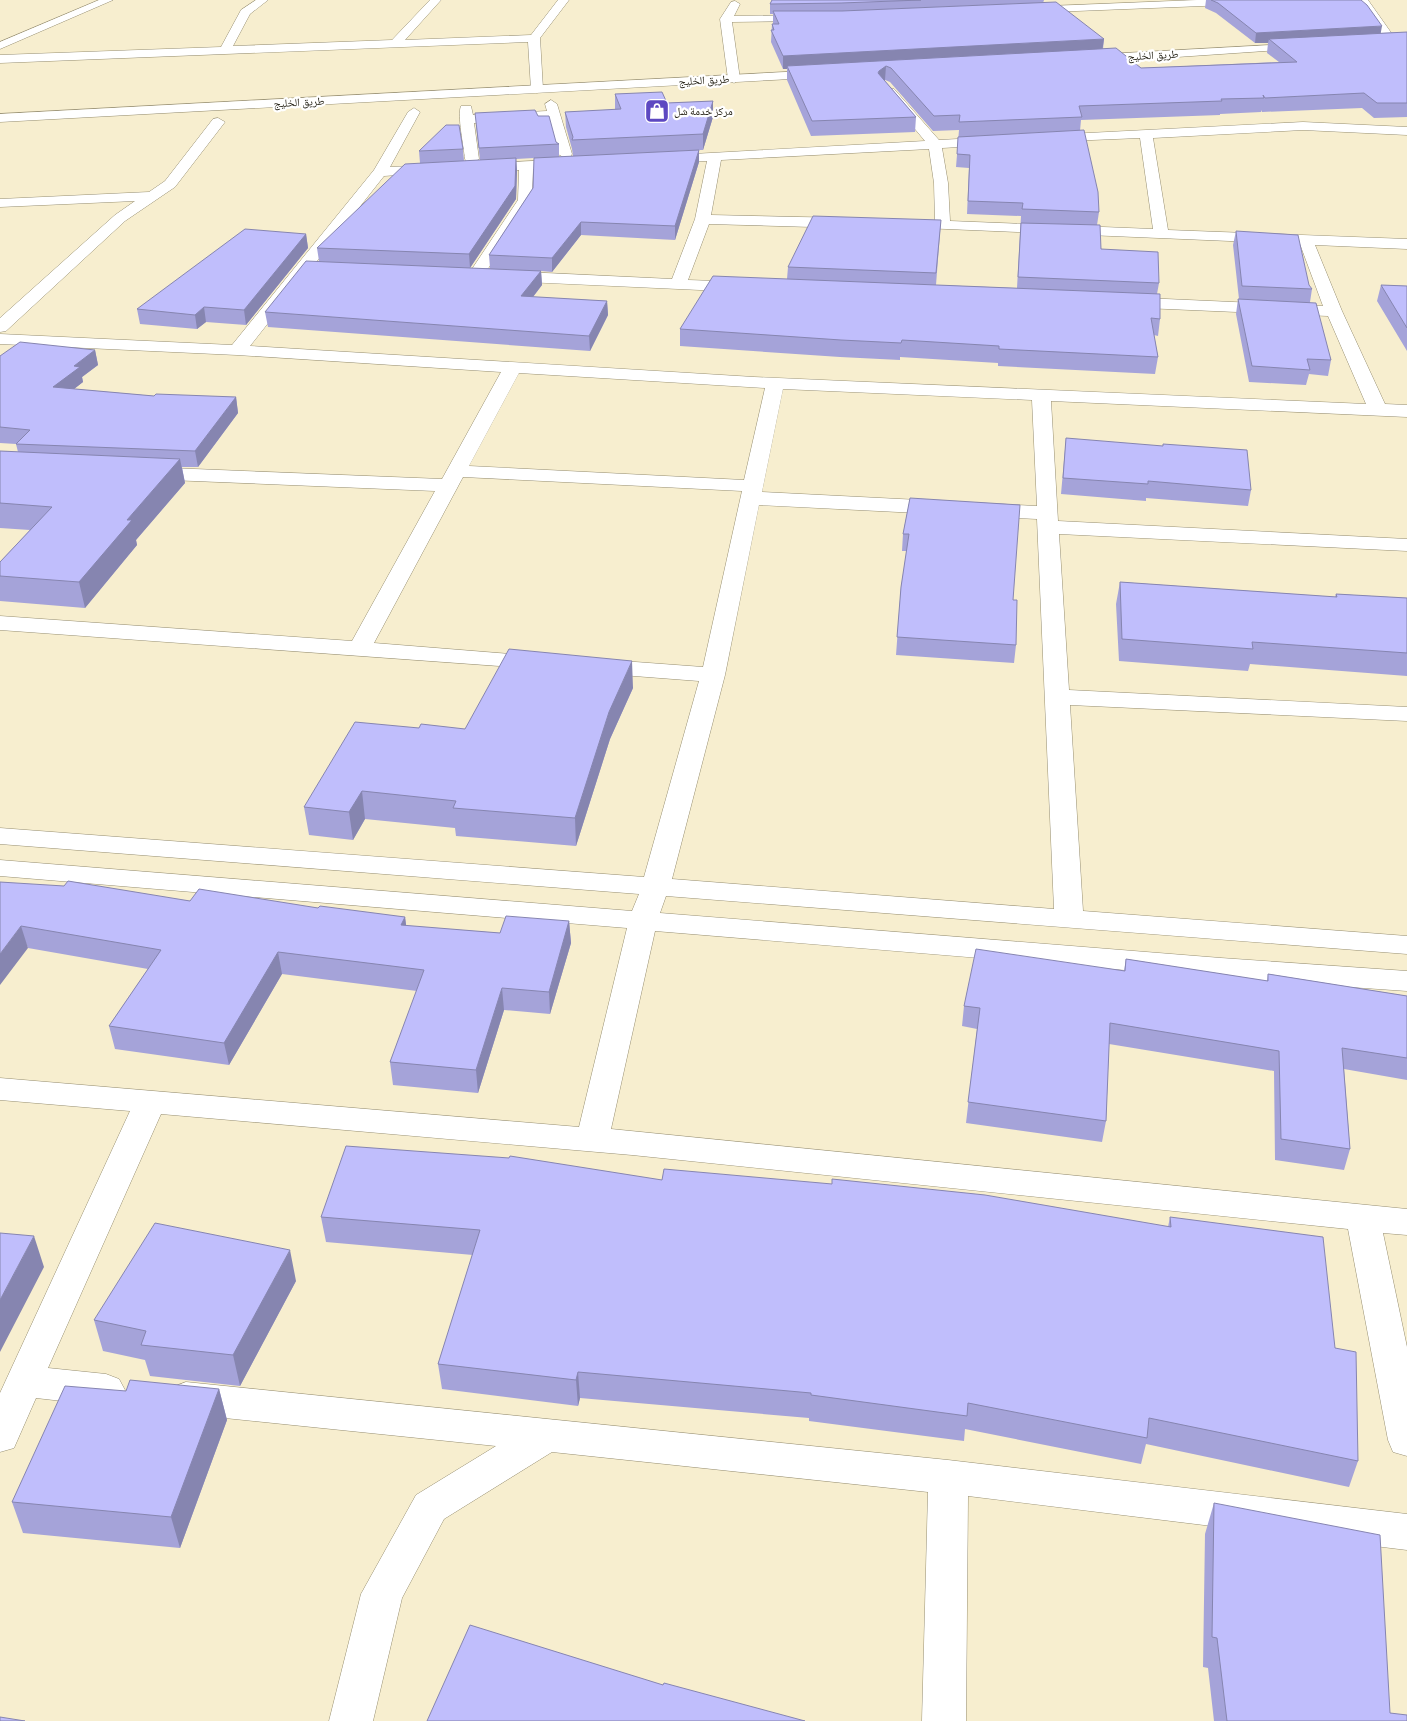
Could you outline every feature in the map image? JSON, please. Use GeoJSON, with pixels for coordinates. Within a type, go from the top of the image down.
{"type":"FeatureCollection","features":[{"type":"Feature","properties":{"kind":"street"},"geometry":{"type":"LineString","coordinates":[[0,46],[108,0]]}},
{"type":"Feature","properties":{"kind":"street"},"geometry":{"type":"LineString","coordinates":[[226,49],[245,12],[263,0]]}},
{"type":"Feature","properties":{"kind":"street"},"geometry":{"type":"LineString","coordinates":[[396,42],[436,0]]}},
{"type":"Feature","properties":{"kind":"street"},"geometry":{"type":"LineString","coordinates":[[537,89],[534,38],[564,0]]}},
{"type":"Feature","properties":{"kind":"street"},"geometry":{"type":"LineString","coordinates":[[734,78],[726,19],[736,0]]}},
{"type":"Feature","properties":{"kind":"street"},"geometry":{"type":"LineString","coordinates":[[1019,10],[1279,0]]}},
{"type":"Feature","properties":{"kind":"street"},"geometry":{"type":"LineString","coordinates":[[1364,0],[1386,41],[1407,40]]}},
{"type":"Feature","properties":{"kind":"street"},"geometry":{"type":"LineString","coordinates":[[726,19],[822,18]]}},
{"type":"Feature","properties":{"kind":"street"},"geometry":{"type":"LineString","coordinates":[[0,58],[534,38]]}},
{"type":"Feature","properties":{"kind":"street","name":"طريق الخليج"},"geometry":{"type":"LineString","coordinates":[[1078,60],[1322,45]]}},
{"type":"Feature","properties":{"kind":"street","name":"طريق الخليج"},"geometry":{"type":"LineString","coordinates":[[0,118],[832,73]]}},
{"type":"Feature","properties":{"kind":"street"},"geometry":{"type":"LineString","coordinates":[[905,85],[881,86],[935,144],[941,183],[944,226]]}},
{"type":"Feature","properties":{"kind":"street"},"geometry":{"type":"LineString","coordinates":[[472,159],[464,112],[555,108],[566,154]]}},
{"type":"Feature","properties":{"kind":"street"},"geometry":{"type":"LineString","coordinates":[[237,350],[380,172],[418,111],[394,113]]}},
{"type":"Feature","properties":{"kind":"street"},"geometry":{"type":"LineString","coordinates":[[0,327],[120,218],[170,184],[223,122],[198,123]]}},
{"type":"Feature","properties":{"kind":"street"},"geometry":{"type":"LineString","coordinates":[[1031,139],[1302,126],[1407,131]]}},
{"type":"Feature","properties":{"kind":"street"},"geometry":{"type":"LineString","coordinates":[[1146,134],[1161,234]]}},
{"type":"Feature","properties":{"kind":"street"},"geometry":{"type":"LineString","coordinates":[[645,160],[1012,140]]}},
{"type":"Feature","properties":{"kind":"street"},"geometry":{"type":"LineString","coordinates":[[678,284],[703,219],[715,156]]}},
{"type":"Feature","properties":{"kind":"street"},"geometry":{"type":"LineString","coordinates":[[380,172],[586,162]]}},
{"type":"Feature","properties":{"kind":"street"},"geometry":{"type":"LineString","coordinates":[[476,275],[525,200],[526,165]]}},
{"type":"Feature","properties":{"kind":"street"},"geometry":{"type":"LineString","coordinates":[[0,203],[152,196]]}},
{"type":"Feature","properties":{"kind":"street"},"geometry":{"type":"LineString","coordinates":[[703,219],[857,223]]}},
{"type":"Feature","properties":{"kind":"street"},"geometry":{"type":"LineString","coordinates":[[886,224],[1407,244]]}},
{"type":"Feature","properties":{"kind":"street"},"geometry":{"type":"LineString","coordinates":[[1306,241],[1334,311],[1378,410]]}},
{"type":"Feature","properties":{"kind":"street"},"geometry":{"type":"LineString","coordinates":[[303,268],[322,268]]}},
{"type":"Feature","properties":{"kind":"street"},"geometry":{"type":"LineString","coordinates":[[457,274],[757,287]]}},
{"type":"Feature","properties":{"kind":"street"},"geometry":{"type":"LineString","coordinates":[[1105,302],[1334,311]]}},
{"type":"Feature","properties":{"kind":"street"},"geometry":{"type":"LineString","coordinates":[[0,339],[237,350],[775,383],[1407,411]]}},
{"type":"Feature","properties":{"kind":"street"},"geometry":{"type":"LineString","coordinates":[[358,649],[513,367]]}},
{"type":"Feature","properties":{"kind":"street"},"geometry":{"type":"LineString","coordinates":[[592,1140],[643,920],[656,886],[713,675],[775,383]]}},
{"type":"Feature","properties":{"kind":"street"},"geometry":{"type":"LineString","coordinates":[[1041,394],[1069,918]]}},
{"type":"Feature","properties":{"kind":"street"},"geometry":{"type":"LineString","coordinates":[[130,472],[452,478],[752,492],[1048,520],[1407,545]]}},
{"type":"Feature","properties":{"kind":"street"},"geometry":{"type":"LineString","coordinates":[[0,623],[713,675]]}},
{"type":"Feature","properties":{"kind":"street"},"geometry":{"type":"LineString","coordinates":[[1057,697],[1407,714]]}},
{"type":"Feature","properties":{"kind":"street"},"geometry":{"type":"LineString","coordinates":[[0,836],[1407,945]]}},
{"type":"Feature","properties":{"kind":"street"},"geometry":{"type":"LineString","coordinates":[[0,868],[1202,966],[1407,980]]}},
{"type":"Feature","properties":{"kind":"street"},"geometry":{"type":"LineString","coordinates":[[0,1089],[592,1140],[1407,1222]]}},
{"type":"Feature","properties":{"kind":"street"},"geometry":{"type":"LineString","coordinates":[[0,1436],[150,1102]]}},
{"type":"Feature","properties":{"kind":"street"},"geometry":{"type":"LineString","coordinates":[[1363,1218],[1407,1440]]}},
{"type":"Feature","properties":{"kind":"street"},"geometry":{"type":"LineString","coordinates":[[24,1381],[948,1477],[1407,1532]]}},
{"type":"Feature","properties":{"kind":"street"},"geometry":{"type":"LineString","coordinates":[[352,1721],[382,1594],[430,1507],[548,1435]]}},
{"type":"Feature","properties":{"kind":"street"},"geometry":{"type":"LineString","coordinates":[[944,1721],[948,1477]]}},
{"type":"Feature","properties":{"kind":"building"},"geometry":{"type":"Polygon","coordinates":[[[772,0],[921,0],[770,4],[772,0]]]}},
{"type":"Feature","properties":{"kind":"building"},"geometry":{"type":"Polygon","coordinates":[[[1211,0],[1361,0],[1367,5],[1382,26],[1256,33],[1218,3],[1211,0]]]}},
{"type":"Feature","properties":{"kind":"building"},"geometry":{"type":"Polygon","coordinates":[[[1056,2],[1104,39],[783,56],[771,30],[774,30],[772,24],[779,24],[773,11],[842,11],[1056,2]]]}},
{"type":"Feature","properties":{"kind":"building"},"geometry":{"type":"Polygon","coordinates":[[[1407,32],[1407,103],[1377,103],[1364,93],[1265,98],[1263,95],[1264,98],[1221,99],[1222,101],[1079,106],[1082,117],[959,122],[960,115],[934,116],[891,68],[886,66],[878,73],[916,117],[812,121],[787,66],[1116,48],[1141,68],[1297,62],[1269,39],[1407,32]]]}},
{"type":"Feature","properties":{"kind":"building"},"geometry":{"type":"Polygon","coordinates":[[[662,92],[667,103],[713,101],[703,134],[572,140],[573,137],[565,112],[621,109],[615,94],[662,92]]]}},
{"type":"Feature","properties":{"kind":"building"},"geometry":{"type":"Polygon","coordinates":[[[535,110],[538,116],[549,116],[556,142],[559,144],[479,148],[475,113],[535,110]]]}},
{"type":"Feature","properties":{"kind":"building"},"geometry":{"type":"Polygon","coordinates":[[[446,125],[459,125],[463,149],[419,151],[446,125]]]}},
{"type":"Feature","properties":{"kind":"building"},"geometry":{"type":"Polygon","coordinates":[[[1084,130],[1098,192],[1099,212],[1022,209],[1023,203],[968,201],[970,155],[957,154],[958,137],[1084,130]]]}},
{"type":"Feature","properties":{"kind":"building"},"geometry":{"type":"Polygon","coordinates":[[[699,150],[675,226],[581,222],[552,258],[489,255],[533,188],[534,158],[699,150]]]}},
{"type":"Feature","properties":{"kind":"building"},"geometry":{"type":"Polygon","coordinates":[[[516,158],[515,186],[469,254],[317,248],[405,164],[516,158]]]}},
{"type":"Feature","properties":{"kind":"building"},"geometry":{"type":"Polygon","coordinates":[[[813,216],[941,220],[936,273],[788,267],[813,216]]]}},
{"type":"Feature","properties":{"kind":"building"},"geometry":{"type":"Polygon","coordinates":[[[1021,223],[1100,225],[1101,249],[1158,252],[1159,283],[1018,277],[1021,223]]]}},
{"type":"Feature","properties":{"kind":"building"},"geometry":{"type":"Polygon","coordinates":[[[245,229],[306,234],[244,310],[204,307],[195,315],[137,309],[245,229]]]}},
{"type":"Feature","properties":{"kind":"building"},"geometry":{"type":"Polygon","coordinates":[[[1236,231],[1298,235],[1309,285],[1312,289],[1242,286],[1236,231]]]}},
{"type":"Feature","properties":{"kind":"building"},"geometry":{"type":"Polygon","coordinates":[[[306,261],[541,271],[521,296],[607,301],[589,336],[265,312],[306,261]]]}},
{"type":"Feature","properties":{"kind":"building"},"geometry":{"type":"Polygon","coordinates":[[[713,276],[1160,294],[1160,319],[1151,318],[1158,357],[999,349],[999,346],[902,340],[901,343],[680,329],[713,276]]]}},
{"type":"Feature","properties":{"kind":"building"},"geometry":{"type":"Polygon","coordinates":[[[1381,285],[1407,286],[1407,328],[1381,285]]]}},
{"type":"Feature","properties":{"kind":"building"},"geometry":{"type":"Polygon","coordinates":[[[1238,299],[1316,303],[1331,360],[1307,359],[1310,370],[1252,366],[1238,299]]]}},
{"type":"Feature","properties":{"kind":"building"},"geometry":{"type":"Polygon","coordinates":[[[20,342],[95,350],[74,366],[80,367],[53,387],[154,396],[156,394],[236,397],[195,451],[16,444],[30,430],[0,427],[0,356],[20,342]]]}},
{"type":"Feature","properties":{"kind":"building"},"geometry":{"type":"Polygon","coordinates":[[[1066,438],[1163,446],[1163,444],[1247,450],[1251,490],[1148,481],[1148,484],[1063,478],[1066,438]]]}},
{"type":"Feature","properties":{"kind":"building"},"geometry":{"type":"Polygon","coordinates":[[[0,451],[180,459],[127,520],[132,520],[79,582],[0,576],[0,562],[52,507],[0,503],[0,451]]]}},
{"type":"Feature","properties":{"kind":"building"},"geometry":{"type":"Polygon","coordinates":[[[910,498],[1020,505],[1013,600],[1017,600],[1016,645],[897,637],[901,587],[909,534],[903,534],[910,498]]]}},
{"type":"Feature","properties":{"kind":"building"},"geometry":{"type":"Polygon","coordinates":[[[1120,582],[1337,597],[1336,594],[1407,598],[1407,653],[1252,642],[1253,649],[1122,639],[1120,582]]]}},
{"type":"Feature","properties":{"kind":"building"},"geometry":{"type":"Polygon","coordinates":[[[509,649],[632,661],[609,712],[575,818],[453,808],[456,801],[362,791],[349,812],[304,807],[355,722],[419,728],[421,724],[465,729],[509,649]]]}},
{"type":"Feature","properties":{"kind":"building"},"geometry":{"type":"Polygon","coordinates":[[[68,881],[190,901],[199,889],[318,908],[320,906],[405,917],[401,925],[500,933],[506,916],[569,921],[549,992],[502,988],[476,1070],[390,1062],[424,970],[278,952],[224,1043],[109,1026],[161,950],[21,926],[0,954],[0,882],[64,886],[68,881]]]}},
{"type":"Feature","properties":{"kind":"building"},"geometry":{"type":"Polygon","coordinates":[[[976,949],[1125,971],[1126,959],[1268,981],[1268,974],[1407,996],[1407,1058],[1342,1048],[1350,1149],[1281,1139],[1279,1051],[1110,1023],[1106,1121],[968,1102],[980,1008],[964,1006],[976,949]]]}},
{"type":"Feature","properties":{"kind":"building"},"geometry":{"type":"Polygon","coordinates":[[[346,1146],[509,1158],[510,1156],[662,1180],[664,1169],[832,1184],[832,1179],[985,1195],[1171,1227],[1170,1217],[1323,1237],[1335,1348],[1356,1352],[1358,1461],[1149,1418],[1147,1438],[968,1403],[967,1416],[811,1395],[811,1393],[578,1372],[576,1380],[438,1364],[480,1230],[321,1217],[346,1146]]]}},
{"type":"Feature","properties":{"kind":"building"},"geometry":{"type":"Polygon","coordinates":[[[155,1223],[290,1250],[233,1355],[141,1345],[146,1331],[94,1320],[155,1223]]]}},
{"type":"Feature","properties":{"kind":"building"},"geometry":{"type":"Polygon","coordinates":[[[0,1233],[34,1236],[0,1300],[0,1233]]]}},
{"type":"Feature","properties":{"kind":"building"},"geometry":{"type":"Polygon","coordinates":[[[130,1380],[219,1389],[171,1517],[12,1502],[65,1386],[126,1391],[130,1380]]]}},
{"type":"Feature","properties":{"kind":"building"},"geometry":{"type":"Polygon","coordinates":[[[1214,1503],[1380,1535],[1390,1713],[1407,1715],[1407,1721],[1227,1721],[1217,1638],[1212,1637],[1214,1503]]]}},
{"type":"Feature","properties":{"kind":"building"},"geometry":{"type":"Polygon","coordinates":[[[470,1625],[663,1685],[664,1683],[805,1721],[427,1721],[470,1625]]]}},
{"type":"Feature","properties":{"kind":"building"},"geometry":{"type":"Polygon","coordinates":[[[0,1717],[25,1721],[0,1721],[0,1717]]]}},
{"type":"Feature","properties":{"kind":"place","name":"مركز خدمة شل"},"geometry":{"type":"Point","coordinates":[657,111]}}]}
